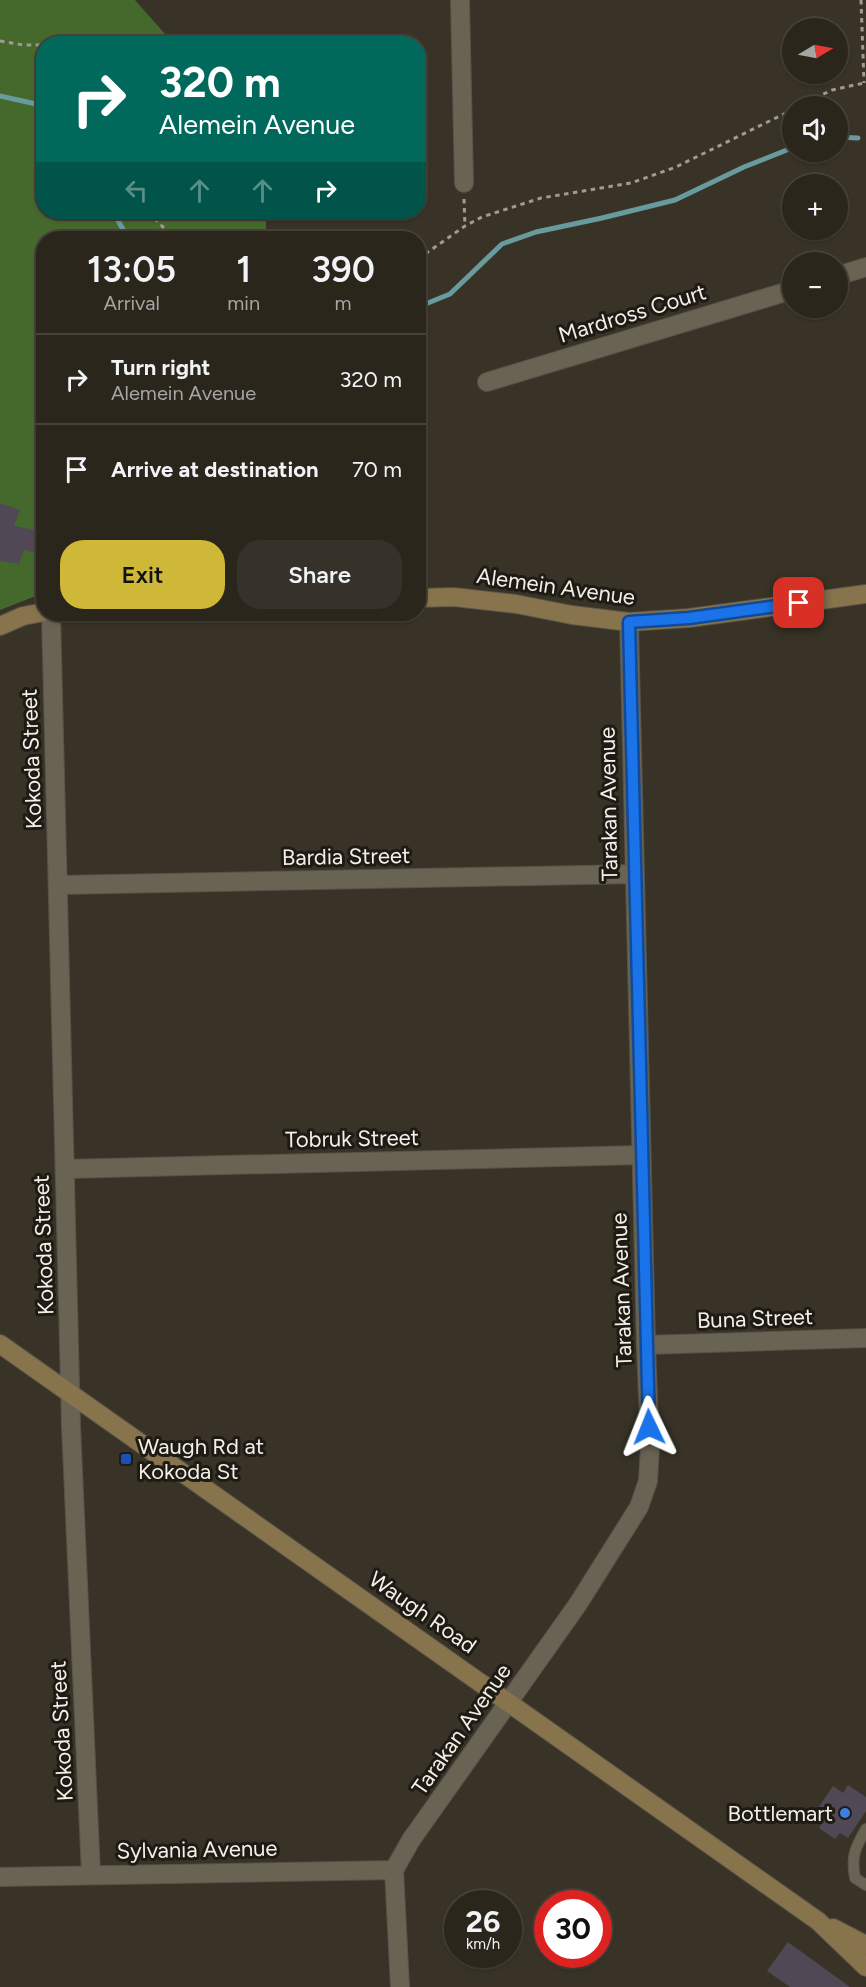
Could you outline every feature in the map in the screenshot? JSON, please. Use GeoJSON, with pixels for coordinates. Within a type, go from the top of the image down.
{"type":"FeatureCollection","features":[{"type":"Feature","properties":{"kind":"main road","name":"Alemein Avenue"},"geometry":{"type":"LineString","coordinates":[[426,598],[454,597],[516,604],[572,615],[629,622],[689,618],[866,594]]}},
{"type":"Feature","properties":{"kind":"main road"},"geometry":{"type":"LineString","coordinates":[[0,626],[23,616],[36,614]]}},
{"type":"Feature","properties":{"kind":"main road","name":"Waugh Road"},"geometry":{"type":"LineString","coordinates":[[0,1344],[818,1921],[866,1967]]}},
{"type":"Feature","properties":{"kind":"main road","name":"Waugh Road"},"geometry":{"type":"LineString","coordinates":[[818,1921],[866,1945]]}},
{"type":"Feature","properties":{"kind":"street"},"geometry":{"type":"LineString","coordinates":[[460,0],[464,183]]}},
{"type":"Feature","properties":{"kind":"street"},"geometry":{"type":"LineString","coordinates":[[848,273],[866,267]]}},
{"type":"Feature","properties":{"kind":"street","name":"Mardross Court"},"geometry":{"type":"LineString","coordinates":[[487,382],[782,293]]}},
{"type":"Feature","properties":{"kind":"street","name":"Kokoda Street"},"geometry":{"type":"LineString","coordinates":[[51,621],[70,1394],[91,1875]]}},
{"type":"Feature","properties":{"kind":"street","name":"Tarakan Avenue"},"geometry":{"type":"LineString","coordinates":[[394,1870],[411,1840],[578,1604],[639,1507],[648,1481],[650,1447],[629,622]]}},
{"type":"Feature","properties":{"kind":"street","name":"Bardia Street"},"geometry":{"type":"LineString","coordinates":[[59,885],[634,874]]}},
{"type":"Feature","properties":{"kind":"street","name":"Tobruk Street"},"geometry":{"type":"LineString","coordinates":[[65,1169],[641,1155]]}},
{"type":"Feature","properties":{"kind":"street","name":"Buna Street"},"geometry":{"type":"LineString","coordinates":[[646,1345],[866,1338]]}},
{"type":"Feature","properties":{"kind":"street"},"geometry":{"type":"LineString","coordinates":[[394,1870],[400,1987]]}},
{"type":"Feature","properties":{"kind":"street","name":"Sylvania Avenue"},"geometry":{"type":"LineString","coordinates":[[0,1877],[394,1870]]}},
{"type":"Feature","properties":{"kind":"lane"},"geometry":{"type":"LineString","coordinates":[[866,1829],[855,1849],[853,1865],[855,1878],[866,1885]]}},
{"type":"Feature","properties":{"kind":"path"},"geometry":{"type":"LineString","coordinates":[[820,96],[832,90],[865,83],[861,0]]}},
{"type":"Feature","properties":{"kind":"path"},"geometry":{"type":"LineString","coordinates":[[0,41],[36,45]]}},
{"type":"Feature","properties":{"kind":"path"},"geometry":{"type":"LineString","coordinates":[[426,253],[482,217],[541,198],[631,183],[667,171],[782,115]]}},
{"type":"Feature","properties":{"kind":"path"},"geometry":{"type":"LineString","coordinates":[[464,183],[465,226]]}},
{"type":"Feature","properties":{"kind":"path"},"geometry":{"type":"LineString","coordinates":[[155,219],[167,231]]}},
{"type":"Feature","properties":{"kind":"green space"},"geometry":{"type":"Polygon","coordinates":[[[0,0],[135,0],[167,36],[36,36],[36,219],[266,219],[266,231],[124,231],[119,223],[121,231],[36,231],[36,597],[0,610],[0,0]]]}},
{"type":"Feature","properties":{"kind":"building"},"geometry":{"type":"Polygon","coordinates":[[[0,503],[20,510],[14,526],[36,530],[36,542],[33,552],[24,550],[19,564],[0,561],[0,503]]]}},
{"type":"Feature","properties":{"kind":"building","name":"Bottlemart"},"geometry":{"type":"Polygon","coordinates":[[[848,1785],[866,1797],[866,1811],[848,1838],[840,1833],[835,1839],[819,1828],[828,1815],[818,1808],[833,1786],[843,1793],[848,1785]]]}},
{"type":"Feature","properties":{"kind":"building"},"geometry":{"type":"Polygon","coordinates":[[[788,1942],[850,1987],[790,1987],[767,1971],[788,1942]]]}},
{"type":"Feature","properties":{"kind":"waterway"},"geometry":{"type":"LineString","coordinates":[[0,96],[36,104]]}},
{"type":"Feature","properties":{"kind":"waterway"},"geometry":{"type":"LineString","coordinates":[[848,138],[858,138]]}},
{"type":"Feature","properties":{"kind":"waterway"},"geometry":{"type":"LineString","coordinates":[[426,304],[450,294],[502,244],[536,232],[675,200],[744,167],[782,152]]}},
{"type":"Feature","properties":{"kind":"waterway"},"geometry":{"type":"LineString","coordinates":[[117,219],[124,231]]}},
{"type":"Feature","properties":{"kind":"place","name":"Waugh Rd at Kokoda St"},"geometry":{"type":"Point","coordinates":[126,1459]}},
{"type":"Feature","properties":{"kind":"place","name":"Bottlemart"},"geometry":{"type":"Point","coordinates":[845,1813]}},
{"type":"Feature","properties":{"kind":"route"},"geometry":{"type":"LineString","coordinates":[[649,1427],[629,622],[689,618],[799,603]]}}]}
